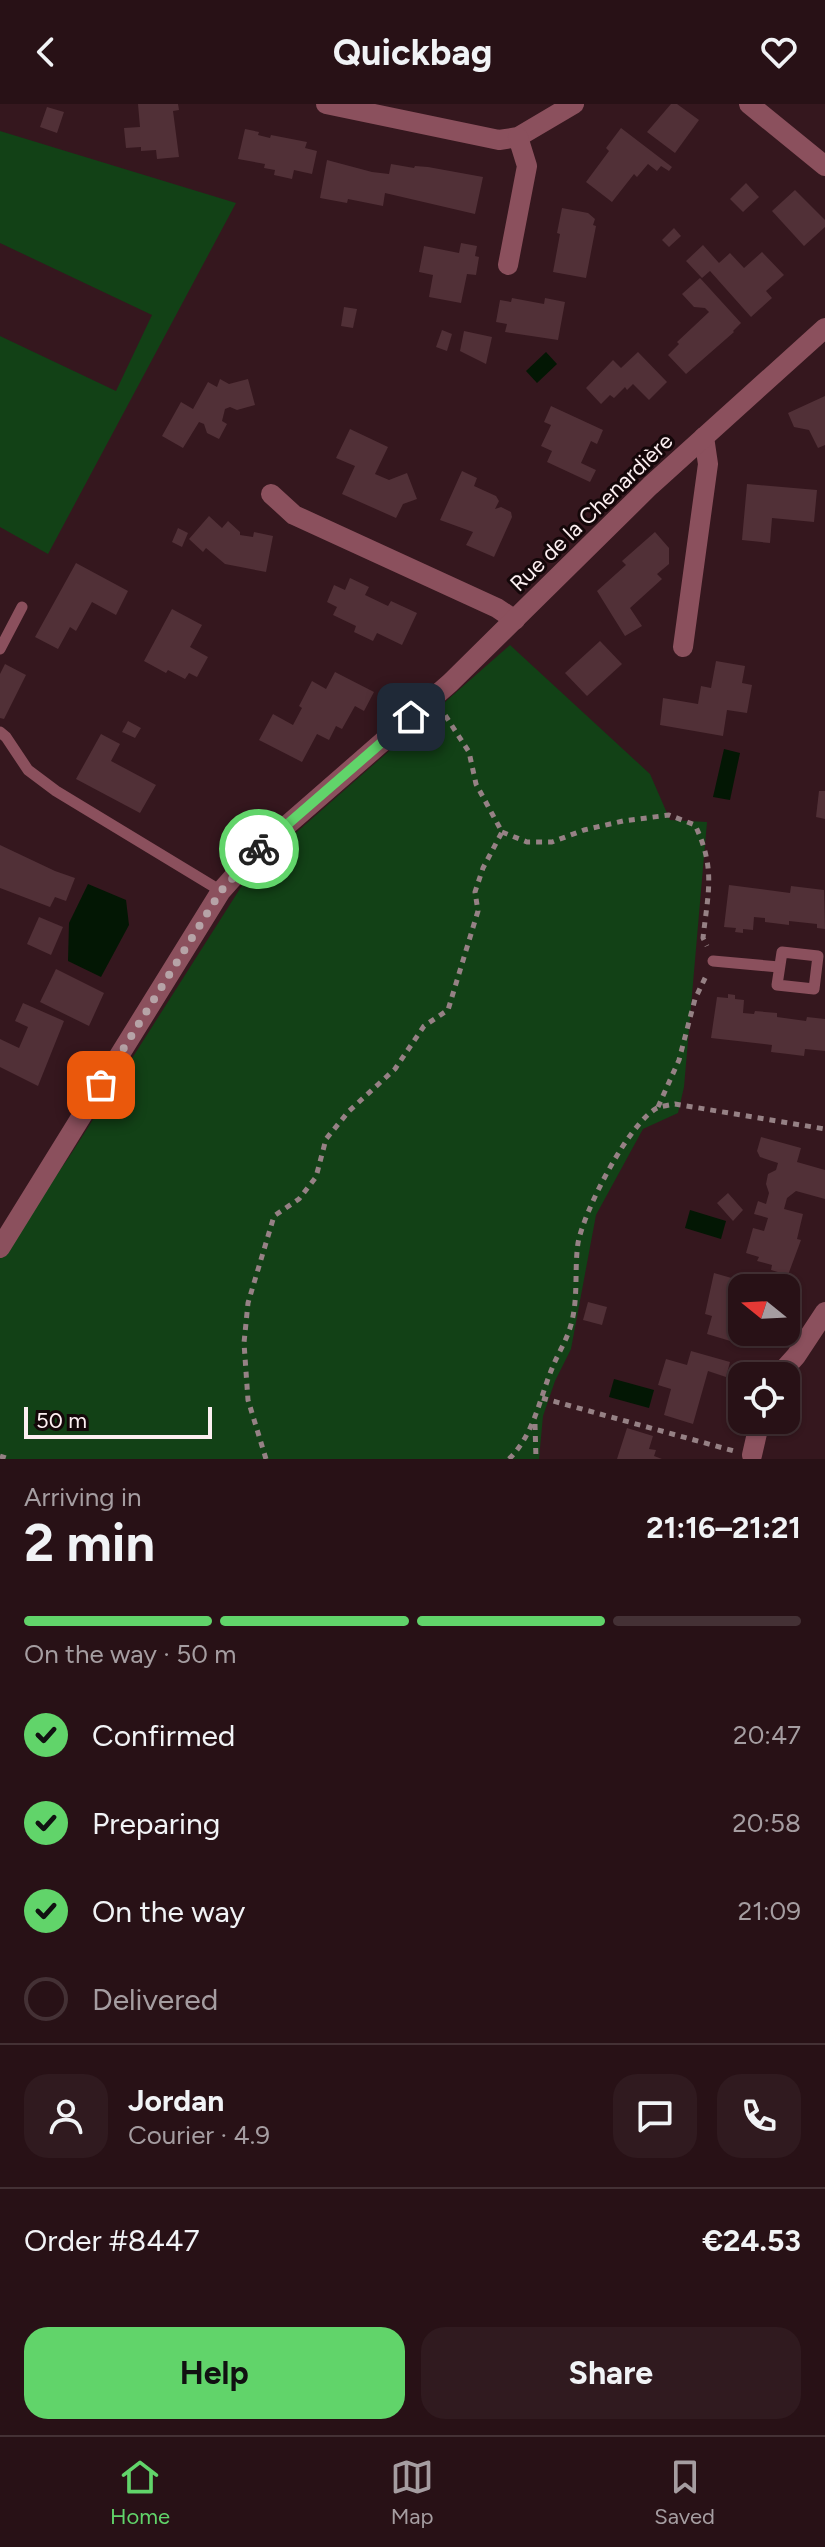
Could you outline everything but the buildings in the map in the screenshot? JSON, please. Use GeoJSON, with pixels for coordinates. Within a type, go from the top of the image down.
{"type":"FeatureCollection","features":[{"type":"Feature","properties":{"kind":"street"},"geometry":{"type":"LineString","coordinates":[[326,104],[499,140],[518,137],[574,104]]}},
{"type":"Feature","properties":{"kind":"street"},"geometry":{"type":"LineString","coordinates":[[749,104],[825,166]]}},
{"type":"Feature","properties":{"kind":"street"},"geometry":{"type":"LineString","coordinates":[[508,265],[527,166],[518,137]]}},
{"type":"Feature","properties":{"kind":"street","name":"Rue de la Chenardière"},"geometry":{"type":"LineString","coordinates":[[0,1248],[221,891],[254,854],[434,697],[560,572],[825,328]]}},
{"type":"Feature","properties":{"kind":"street","name":"Rue de la Chenardière"},"geometry":{"type":"LineString","coordinates":[[683,647],[708,464],[704,437]]}},
{"type":"Feature","properties":{"kind":"street"},"geometry":{"type":"LineString","coordinates":[[271,494],[294,515],[497,608],[515,620]]}},
{"type":"Feature","properties":{"kind":"street"},"geometry":{"type":"LineString","coordinates":[[791,1362],[825,1312]]}},
{"type":"Feature","properties":{"kind":"street"},"geometry":{"type":"LineString","coordinates":[[752,1455],[757,1434]]}},
{"type":"Feature","properties":{"kind":"lane"},"geometry":{"type":"LineString","coordinates":[[0,649],[22,607]]}},
{"type":"Feature","properties":{"kind":"lane"},"geometry":{"type":"LineString","coordinates":[[0,732],[28,770],[56,791],[221,891]]}},
{"type":"Feature","properties":{"kind":"lane"},"geometry":{"type":"LineString","coordinates":[[782,952],[818,956],[821,974],[814,989],[777,985],[782,952]]}},
{"type":"Feature","properties":{"kind":"lane"},"geometry":{"type":"LineString","coordinates":[[713,961],[779,967]]}},
{"type":"Feature","properties":{"kind":"path"},"geometry":{"type":"LineString","coordinates":[[434,697],[469,752],[476,784],[502,832],[527,842],[552,842],[584,830],[669,815],[695,825],[706,848],[711,873],[703,938],[713,961],[695,999],[679,1060],[658,1108],[638,1125],[588,1213],[579,1242],[577,1293],[570,1328],[552,1367],[535,1419],[524,1442],[509,1459]]}},
{"type":"Feature","properties":{"kind":"path"},"geometry":{"type":"LineString","coordinates":[[266,1459],[248,1400],[244,1343],[248,1303],[274,1216],[299,1199],[316,1177],[326,1139],[349,1111],[395,1069],[424,1026],[448,1010],[478,911],[475,892],[483,868],[502,832]]}},
{"type":"Feature","properties":{"kind":"path"},"geometry":{"type":"LineString","coordinates":[[658,1108],[675,1104],[825,1129]]}},
{"type":"Feature","properties":{"kind":"path"},"geometry":{"type":"LineString","coordinates":[[542,1398],[752,1455]]}},
{"type":"Feature","properties":{"kind":"path"},"geometry":{"type":"LineString","coordinates":[[535,1419],[536,1459]]}},
{"type":"Feature","properties":{"kind":"path"},"geometry":{"type":"LineString","coordinates":[[0,1456],[9,1459]]}},
{"type":"Feature","properties":{"kind":"green space"},"geometry":{"type":"Polygon","coordinates":[[[0,131],[236,203],[48,554],[0,527],[0,336],[116,391],[152,315],[0,243],[0,131]]]}},
{"type":"Feature","properties":{"kind":"green space"},"geometry":{"type":"Polygon","coordinates":[[[510,645],[650,774],[670,820],[707,822],[684,1087],[678,1113],[643,1129],[596,1215],[571,1349],[555,1381],[543,1416],[539,1459],[0,1459],[0,1257],[71,1154],[250,873],[510,645]]]}},
{"type":"Feature","properties":{"kind":"shaded area"},"geometry":{"type":"Polygon","coordinates":[[[546,352],[557,364],[537,383],[526,371],[546,352]]]}},
{"type":"Feature","properties":{"kind":"shaded area"},"geometry":{"type":"Polygon","coordinates":[[[724,749],[740,753],[730,800],[713,797],[724,749]]]}},
{"type":"Feature","properties":{"kind":"shaded area"},"geometry":{"type":"Polygon","coordinates":[[[88,884],[126,900],[129,925],[101,977],[68,961],[69,923],[88,884]]]}},
{"type":"Feature","properties":{"kind":"shaded area"},"geometry":{"type":"Polygon","coordinates":[[[690,1210],[726,1221],[721,1239],[685,1228],[690,1210]]]}},
{"type":"Feature","properties":{"kind":"shaded area"},"geometry":{"type":"Polygon","coordinates":[[[614,1379],[654,1390],[649,1408],[609,1397],[614,1379]]]}},
{"type":"Feature","properties":{"kind":"way so far"},"geometry":{"type":"LineString","coordinates":[[101,1085],[221,891],[259,849]]}},
{"type":"Feature","properties":{"kind":"route"},"geometry":{"type":"LineString","coordinates":[[259,849],[411,717]]}}]}
